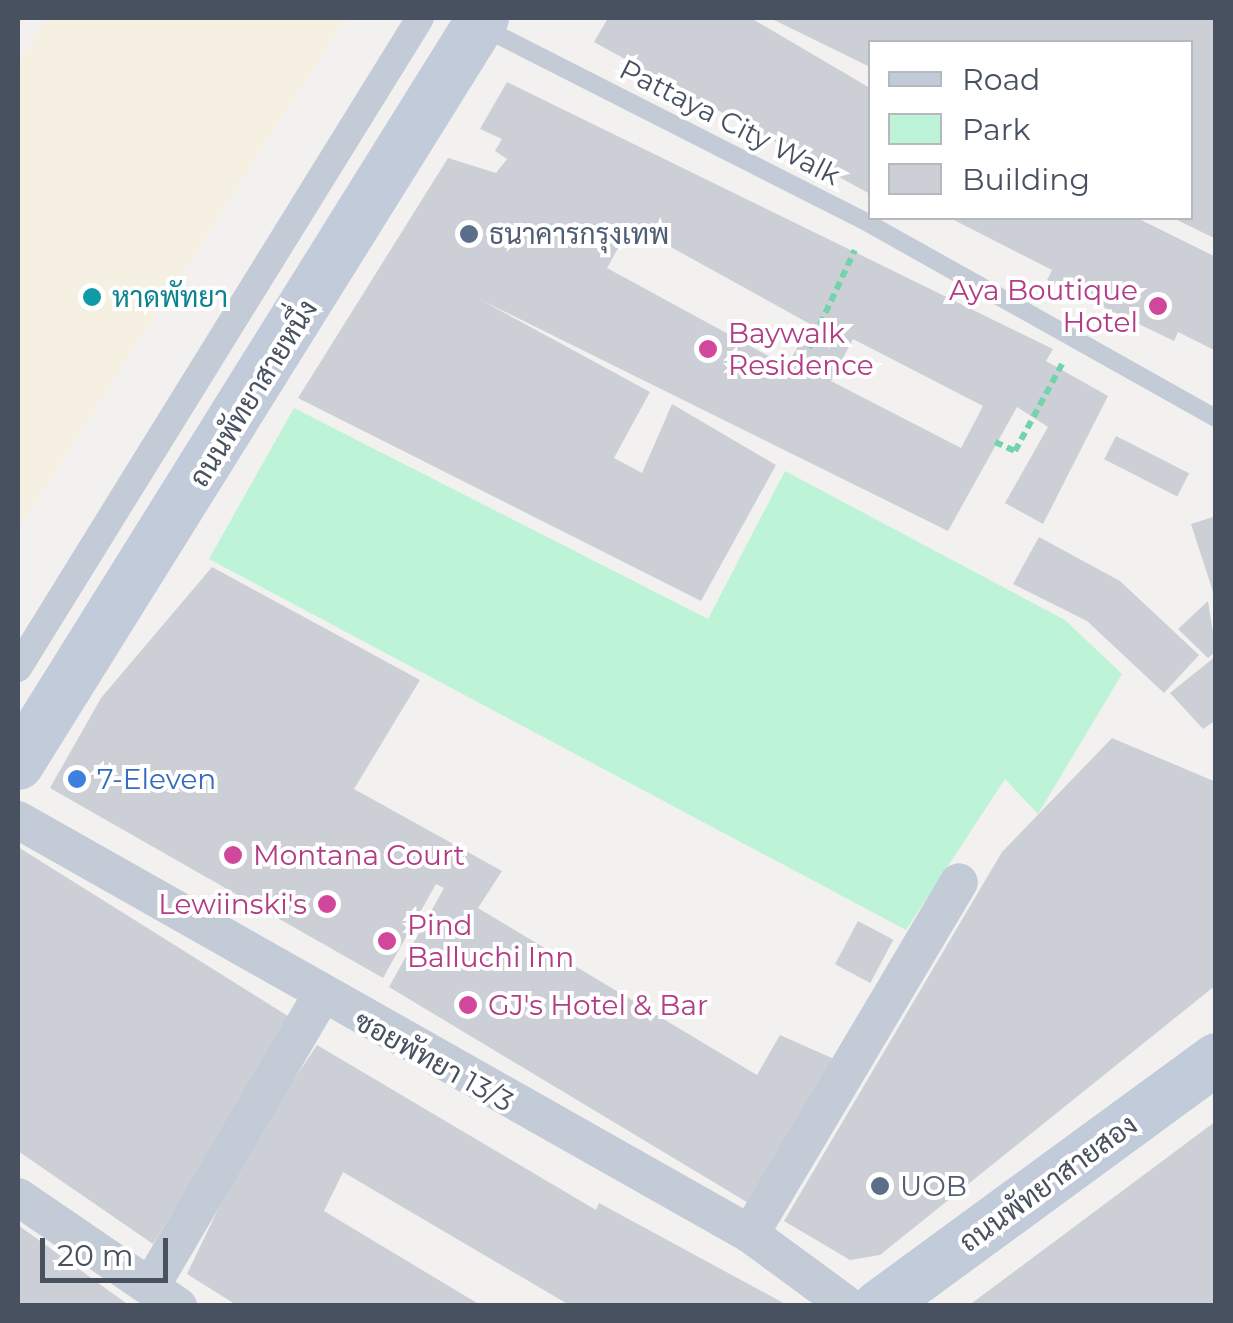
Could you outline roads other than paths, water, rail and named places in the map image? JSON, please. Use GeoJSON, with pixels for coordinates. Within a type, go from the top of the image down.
{"type":"FeatureCollection","features":[{"type":"Feature","properties":{"kind":"main road","name":"ถนนพัทยาสายหนึ่ง"},"geometry":{"type":"LineString","coordinates":[[18,764],[481,21]]}},
{"type":"Feature","properties":{"kind":"main road","name":"ถนนพัทยาสายสอง"},"geometry":{"type":"LineString","coordinates":[[879,1306],[1216,1058]]}},
{"type":"Feature","properties":{"kind":"street"},"geometry":{"type":"LineString","coordinates":[[18,668],[420,18]]}},
{"type":"Feature","properties":{"kind":"street","name":"ซอยพัทยา 13/3"},"geometry":{"type":"LineString","coordinates":[[18,820],[320,998],[750,1234],[848,1306]]}},
{"type":"Feature","properties":{"kind":"street"},"geometry":{"type":"LineString","coordinates":[[750,1234],[959,882]]}},
{"type":"Feature","properties":{"kind":"street"},"geometry":{"type":"LineString","coordinates":[[18,1198],[165,1296],[320,998]]}},
{"type":"Feature","properties":{"kind":"lane","name":"Pattaya City Walk"},"geometry":{"type":"LineString","coordinates":[[481,21],[868,223],[1077,336],[1216,418]]}},
{"type":"Feature","properties":{"kind":"place","name":"ธนาคารกรุงเทพ"},"geometry":{"type":"Point","coordinates":[469,234]}},
{"type":"Feature","properties":{"kind":"place","name":"หาดพัทยา"},"geometry":{"type":"Point","coordinates":[92,297]}},
{"type":"Feature","properties":{"kind":"place","name":"Aya Boutique Hotel"},"geometry":{"type":"Point","coordinates":[1158,306]}},
{"type":"Feature","properties":{"kind":"place","name":"Baywalk Residence"},"geometry":{"type":"Point","coordinates":[708,349]}},
{"type":"Feature","properties":{"kind":"place","name":"7-Eleven"},"geometry":{"type":"Point","coordinates":[77,779]}},
{"type":"Feature","properties":{"kind":"place","name":"Montana Court"},"geometry":{"type":"Point","coordinates":[233,855]}},
{"type":"Feature","properties":{"kind":"place","name":"Lewiinski's"},"geometry":{"type":"Point","coordinates":[327,904]}},
{"type":"Feature","properties":{"kind":"place","name":"Pind Balluchi Inn"},"geometry":{"type":"Point","coordinates":[387,941]}},
{"type":"Feature","properties":{"kind":"place","name":"GJ's Hotel & Bar"},"geometry":{"type":"Point","coordinates":[468,1005]}},
{"type":"Feature","properties":{"kind":"place","name":"UOB"},"geometry":{"type":"Point","coordinates":[880,1186]}}]}
